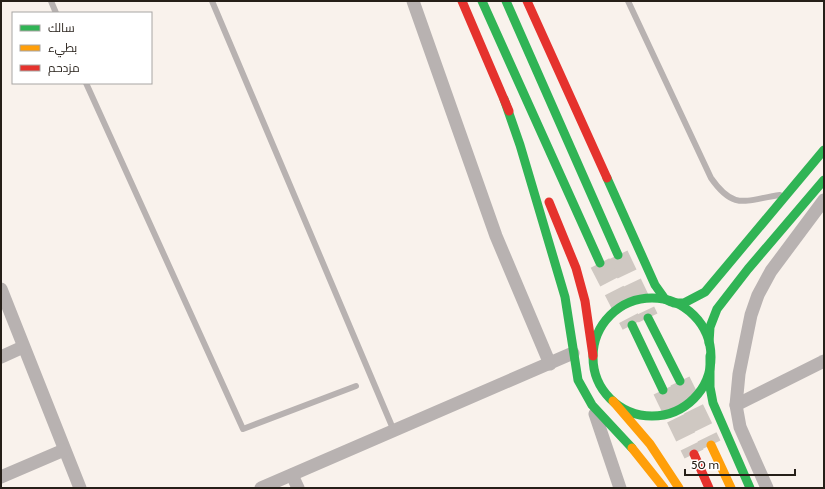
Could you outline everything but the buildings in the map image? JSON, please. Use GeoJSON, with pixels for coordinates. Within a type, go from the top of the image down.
{"type":"FeatureCollection","features":[{"type":"Feature","properties":{"kind":"main road"},"geometry":{"type":"LineString","coordinates":[[462,1],[564,238],[585,301],[595,373],[602,388],[650,444],[680,488]]}},
{"type":"Feature","properties":{"kind":"main road"},"geometry":{"type":"LineString","coordinates":[[482,1],[600,263]]}},
{"type":"Feature","properties":{"kind":"main road"},"geometry":{"type":"LineString","coordinates":[[506,1],[618,255]]}},
{"type":"Feature","properties":{"kind":"main road"},"geometry":{"type":"LineString","coordinates":[[527,1],[655,285],[665,299],[694,317],[704,330],[710,356],[710,387],[714,403],[750,488]]}},
{"type":"Feature","properties":{"kind":"main road"},"geometry":{"type":"LineString","coordinates":[[504,99],[520,145],[557,266],[565,297],[578,380],[592,405],[637,453],[664,488]]}},
{"type":"Feature","properties":{"kind":"main road"},"geometry":{"type":"LineString","coordinates":[[593,356],[598,332],[612,313],[622,306],[633,301],[657,298],[672,302],[684,303],[705,292],[824,150]]}},
{"type":"Feature","properties":{"kind":"main road"},"geometry":{"type":"LineString","coordinates":[[708,343],[710,327],[717,309],[744,274],[824,180]]}},
{"type":"Feature","properties":{"kind":"main road"},"geometry":{"type":"LineString","coordinates":[[648,318],[680,381]]}},
{"type":"Feature","properties":{"kind":"main road"},"geometry":{"type":"LineString","coordinates":[[632,325],[663,390]]}},
{"type":"Feature","properties":{"kind":"main road"},"geometry":{"type":"LineString","coordinates":[[613,401],[626,410],[640,415],[655,416],[670,413],[684,406],[695,396],[704,384],[709,370],[710,356]]}},
{"type":"Feature","properties":{"kind":"main road"},"geometry":{"type":"LineString","coordinates":[[711,445],[731,488]]}},
{"type":"Feature","properties":{"kind":"main road"},"geometry":{"type":"LineString","coordinates":[[694,454],[709,488]]}},
{"type":"Feature","properties":{"kind":"street"},"geometry":{"type":"LineString","coordinates":[[413,1],[496,236],[550,364]]}},
{"type":"Feature","properties":{"kind":"street"},"geometry":{"type":"LineString","coordinates":[[767,488],[740,427],[736,405],[739,374],[749,322],[758,295],[771,271],[824,200]]}},
{"type":"Feature","properties":{"kind":"street"},"geometry":{"type":"LineString","coordinates":[[1,289],[80,488]]}},
{"type":"Feature","properties":{"kind":"street"},"geometry":{"type":"LineString","coordinates":[[1,357],[23,347]]}},
{"type":"Feature","properties":{"kind":"street"},"geometry":{"type":"LineString","coordinates":[[261,488],[573,353]]}},
{"type":"Feature","properties":{"kind":"street"},"geometry":{"type":"LineString","coordinates":[[736,405],[824,361]]}},
{"type":"Feature","properties":{"kind":"street"},"geometry":{"type":"LineString","coordinates":[[592,405],[620,488]]}},
{"type":"Feature","properties":{"kind":"street"},"geometry":{"type":"LineString","coordinates":[[1,477],[64,450]]}},
{"type":"Feature","properties":{"kind":"street"},"geometry":{"type":"LineString","coordinates":[[292,475],[298,488]]}},
{"type":"Feature","properties":{"kind":"lane"},"geometry":{"type":"LineString","coordinates":[[51,1],[56,12]]}},
{"type":"Feature","properties":{"kind":"lane"},"geometry":{"type":"LineString","coordinates":[[212,1],[394,431]]}},
{"type":"Feature","properties":{"kind":"lane"},"geometry":{"type":"LineString","coordinates":[[628,1],[711,178],[719,189],[730,198],[740,201],[788,194]]}},
{"type":"Feature","properties":{"kind":"lane"},"geometry":{"type":"LineString","coordinates":[[86,84],[244,429],[356,386]]}},
{"type":"Feature","properties":{"kind":"tunnel"},"geometry":{"type":"LineString","coordinates":[[618,255],[648,318]]}},
{"type":"Feature","properties":{"kind":"tunnel"},"geometry":{"type":"LineString","coordinates":[[600,263],[632,325]]}},
{"type":"Feature","properties":{"kind":"tunnel"},"geometry":{"type":"LineString","coordinates":[[680,381],[711,445]]}},
{"type":"Feature","properties":{"kind":"tunnel"},"geometry":{"type":"LineString","coordinates":[[663,390],[694,454]]}},
{"type":"Feature","properties":{"kind":"traffic: fast"},"geometry":{"type":"LineString","coordinates":[[482,1],[600,263]]}},
{"type":"Feature","properties":{"kind":"traffic: fast"},"geometry":{"type":"LineString","coordinates":[[506,1],[618,255]]}},
{"type":"Feature","properties":{"kind":"traffic: fast"},"geometry":{"type":"LineString","coordinates":[[504,99],[520,145],[565,297],[578,380],[592,405],[632,448]]}},
{"type":"Feature","properties":{"kind":"traffic: fast"},"geometry":{"type":"LineString","coordinates":[[674,303],[684,303],[705,292],[824,150]]}},
{"type":"Feature","properties":{"kind":"traffic: fast"},"geometry":{"type":"LineString","coordinates":[[607,178],[655,285],[665,299],[671,302]]}},
{"type":"Feature","properties":{"kind":"traffic: fast"},"geometry":{"type":"LineString","coordinates":[[709,343],[710,327],[717,309],[748,269],[824,180]]}},
{"type":"Feature","properties":{"kind":"traffic: fast"},"geometry":{"type":"LineString","coordinates":[[652,298],[674,303],[685,308],[701,324],[706,335],[711,357],[706,379],[701,390],[685,406],[674,411],[652,416],[630,411],[619,406],[603,390],[598,379],[593,357],[598,335],[603,324],[619,308],[630,303],[652,298]]}},
{"type":"Feature","properties":{"kind":"traffic: fast"},"geometry":{"type":"LineString","coordinates":[[648,318],[680,381]]}},
{"type":"Feature","properties":{"kind":"traffic: fast"},"geometry":{"type":"LineString","coordinates":[[632,325],[663,390]]}},
{"type":"Feature","properties":{"kind":"traffic: fast"},"geometry":{"type":"LineString","coordinates":[[710,356],[710,387],[713,403],[750,488]]}},
{"type":"Feature","properties":{"kind":"traffic: slow"},"geometry":{"type":"LineString","coordinates":[[613,401],[650,444],[679,488]]}},
{"type":"Feature","properties":{"kind":"traffic: slow"},"geometry":{"type":"LineString","coordinates":[[711,445],[731,488]]}},
{"type":"Feature","properties":{"kind":"traffic: slow"},"geometry":{"type":"LineString","coordinates":[[632,448],[664,488]]}},
{"type":"Feature","properties":{"kind":"traffic: jam"},"geometry":{"type":"LineString","coordinates":[[462,1],[509,111]]}},
{"type":"Feature","properties":{"kind":"traffic: jam"},"geometry":{"type":"LineString","coordinates":[[527,1],[607,178]]}},
{"type":"Feature","properties":{"kind":"traffic: jam"},"geometry":{"type":"LineString","coordinates":[[549,202],[576,268],[585,301],[593,356]]}},
{"type":"Feature","properties":{"kind":"traffic: jam"},"geometry":{"type":"LineString","coordinates":[[694,454],[709,488]]}}]}
